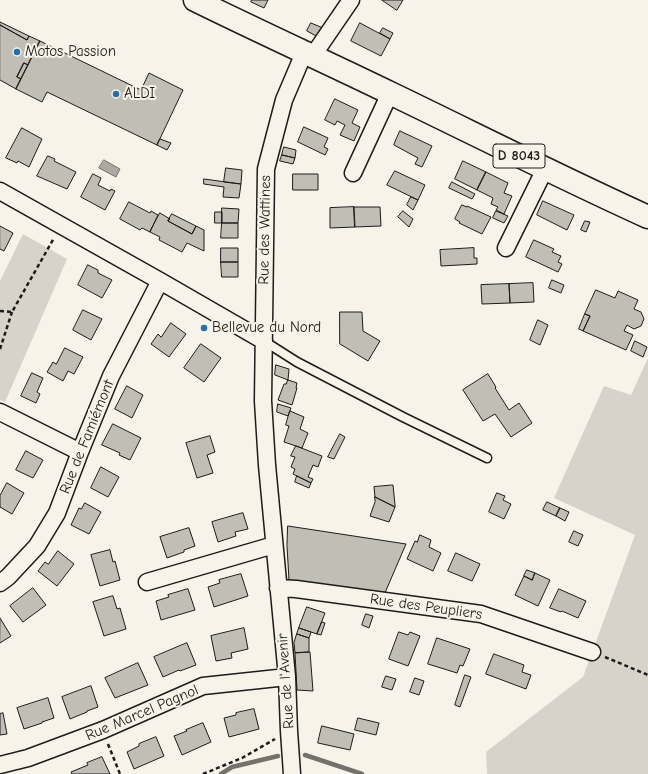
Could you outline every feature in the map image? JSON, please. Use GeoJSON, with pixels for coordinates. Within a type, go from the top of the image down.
{"type":"FeatureCollection","features":[{"type":"Feature","properties":{"kind":"main road","name":"D 8043"},"geometry":{"type":"LineString","coordinates":[[195,0],[545,169],[648,217]]}},
{"type":"Feature","properties":{"kind":"street","name":"Rue des Wattines"},"geometry":{"type":"LineString","coordinates":[[274,545],[263,401],[266,169],[284,100],[308,55],[351,0]]}},
{"type":"Feature","properties":{"kind":"street"},"geometry":{"type":"LineString","coordinates":[[353,173],[390,93]]}},
{"type":"Feature","properties":{"kind":"street"},"geometry":{"type":"LineString","coordinates":[[506,248],[545,169]]}},
{"type":"Feature","properties":{"kind":"street"},"geometry":{"type":"LineString","coordinates":[[0,191],[264,341]]}},
{"type":"Feature","properties":{"kind":"street","name":"Rue de Famiémont"},"geometry":{"type":"LineString","coordinates":[[0,583],[8,577],[37,546],[57,513],[111,376],[160,281]]}},
{"type":"Feature","properties":{"kind":"street"},"geometry":{"type":"LineString","coordinates":[[0,412],[80,452]]}},
{"type":"Feature","properties":{"kind":"street"},"geometry":{"type":"LineString","coordinates":[[147,582],[274,545]]}},
{"type":"Feature","properties":{"kind":"street","name":"Rue de l'Avenir"},"geometry":{"type":"LineString","coordinates":[[274,545],[287,677],[292,774]]}},
{"type":"Feature","properties":{"kind":"street","name":"Rue des Peupliers"},"geometry":{"type":"LineString","coordinates":[[278,588],[296,589],[481,614],[592,652]]}},
{"type":"Feature","properties":{"kind":"street","name":"Rue Marcel Pagnol"},"geometry":{"type":"LineString","coordinates":[[0,764],[28,758],[103,730],[203,686],[287,677]]}},
{"type":"Feature","properties":{"kind":"lane"},"geometry":{"type":"LineString","coordinates":[[264,341],[297,362],[403,418],[487,458]]}},
{"type":"Feature","properties":{"kind":"path"},"geometry":{"type":"LineString","coordinates":[[0,349],[12,312],[62,225]]}},
{"type":"Feature","properties":{"kind":"path"},"geometry":{"type":"LineString","coordinates":[[0,312],[12,312]]}},
{"type":"Feature","properties":{"kind":"path"},"geometry":{"type":"LineString","coordinates":[[592,652],[648,675]]}},
{"type":"Feature","properties":{"kind":"path"},"geometry":{"type":"LineString","coordinates":[[103,730],[120,774]]}},
{"type":"Feature","properties":{"kind":"path"},"geometry":{"type":"LineString","coordinates":[[203,774],[242,758],[289,731]]}},
{"type":"Feature","properties":{"kind":"shaded area"},"geometry":{"type":"Polygon","coordinates":[[[104,160],[120,169],[116,177],[99,168],[104,160]]]}},
{"type":"Feature","properties":{"kind":"shaded area"},"geometry":{"type":"Polygon","coordinates":[[[23,234],[67,259],[5,402],[0,400],[0,281],[23,234]]]}},
{"type":"Feature","properties":{"kind":"shaded area"},"geometry":{"type":"Polygon","coordinates":[[[648,358],[648,774],[487,774],[486,752],[583,677],[635,535],[554,498],[604,386],[631,395],[648,358]]]}},
{"type":"Feature","properties":{"kind":"building"},"geometry":{"type":"Polygon","coordinates":[[[252,0],[268,0],[264,8],[251,2],[252,0]]]}},
{"type":"Feature","properties":{"kind":"building"},"geometry":{"type":"Polygon","coordinates":[[[382,0],[403,0],[397,10],[382,0]]]}},
{"type":"Feature","properties":{"kind":"building"},"geometry":{"type":"Polygon","coordinates":[[[0,22],[29,36],[27,40],[0,25],[0,22]]]}},
{"type":"Feature","properties":{"kind":"building"},"geometry":{"type":"Polygon","coordinates":[[[311,23],[323,28],[318,37],[307,31],[311,23]]]}},
{"type":"Feature","properties":{"kind":"building"},"geometry":{"type":"Polygon","coordinates":[[[360,23],[390,39],[381,56],[351,41],[360,23]]]}},
{"type":"Feature","properties":{"kind":"building","name":"Motos Passion"},"geometry":{"type":"Polygon","coordinates":[[[0,25],[27,40],[29,36],[40,41],[28,65],[24,63],[17,77],[21,79],[16,89],[0,80],[0,25]]]}},
{"type":"Feature","properties":{"kind":"building"},"geometry":{"type":"Polygon","coordinates":[[[383,28],[393,33],[390,39],[380,33],[383,28]]]}},
{"type":"Feature","properties":{"kind":"building","name":"ALDI"},"geometry":{"type":"Polygon","coordinates":[[[40,41],[141,90],[149,73],[183,90],[157,145],[47,92],[42,102],[16,89],[40,41]]]}},
{"type":"Feature","properties":{"kind":"building"},"geometry":{"type":"Polygon","coordinates":[[[24,63],[28,65],[21,79],[17,77],[24,63]]]}},
{"type":"Feature","properties":{"kind":"building"},"geometry":{"type":"Polygon","coordinates":[[[335,99],[358,110],[352,123],[360,127],[354,141],[340,135],[345,125],[337,121],[335,125],[325,120],[335,99]]]}},
{"type":"Feature","properties":{"kind":"building"},"geometry":{"type":"Polygon","coordinates":[[[304,127],[328,138],[324,147],[328,149],[325,155],[298,142],[304,127]]]}},
{"type":"Feature","properties":{"kind":"building"},"geometry":{"type":"Polygon","coordinates":[[[22,128],[42,139],[29,167],[18,161],[17,163],[6,158],[22,128]]]}},
{"type":"Feature","properties":{"kind":"building"},"geometry":{"type":"Polygon","coordinates":[[[400,131],[432,146],[422,167],[415,164],[418,158],[394,145],[400,131]]]}},
{"type":"Feature","properties":{"kind":"building"},"geometry":{"type":"Polygon","coordinates":[[[160,139],[171,143],[167,150],[157,145],[160,139]]]}},
{"type":"Feature","properties":{"kind":"building"},"geometry":{"type":"Polygon","coordinates":[[[284,147],[296,150],[295,158],[282,155],[284,147]]]}},
{"type":"Feature","properties":{"kind":"building"},"geometry":{"type":"Polygon","coordinates":[[[282,155],[295,158],[293,164],[280,161],[282,155]]]}},
{"type":"Feature","properties":{"kind":"building"},"geometry":{"type":"Polygon","coordinates":[[[48,156],[55,159],[54,161],[76,172],[67,189],[37,176],[48,156]]]}},
{"type":"Feature","properties":{"kind":"building"},"geometry":{"type":"Polygon","coordinates":[[[463,161],[486,172],[477,190],[455,179],[463,161]]]}},
{"type":"Feature","properties":{"kind":"building"},"geometry":{"type":"Polygon","coordinates":[[[226,168],[242,170],[241,184],[224,182],[226,168]]]}},
{"type":"Feature","properties":{"kind":"building"},"geometry":{"type":"Polygon","coordinates":[[[395,171],[425,185],[418,200],[387,185],[395,171]]]}},
{"type":"Feature","properties":{"kind":"building"},"geometry":{"type":"Polygon","coordinates":[[[486,172],[508,183],[504,193],[512,196],[504,214],[496,210],[498,207],[491,204],[493,198],[477,190],[486,172]]]}},
{"type":"Feature","properties":{"kind":"building"},"geometry":{"type":"Polygon","coordinates":[[[93,174],[101,178],[98,185],[110,191],[111,189],[115,191],[105,210],[81,197],[93,174]]]}},
{"type":"Feature","properties":{"kind":"building"},"geometry":{"type":"Polygon","coordinates":[[[293,174],[318,174],[318,190],[293,190],[293,174]]]}},
{"type":"Feature","properties":{"kind":"building"},"geometry":{"type":"Polygon","coordinates":[[[204,179],[241,184],[239,198],[223,197],[224,187],[204,184],[204,179]]]}},
{"type":"Feature","properties":{"kind":"building"},"geometry":{"type":"Polygon","coordinates":[[[452,182],[475,194],[472,199],[449,188],[452,182]]]}},
{"type":"Feature","properties":{"kind":"building"},"geometry":{"type":"Polygon","coordinates":[[[411,197],[418,200],[413,210],[407,205],[411,197]]]}},
{"type":"Feature","properties":{"kind":"building"},"geometry":{"type":"Polygon","coordinates":[[[543,201],[574,215],[567,230],[537,215],[543,201]]]}},
{"type":"Feature","properties":{"kind":"building"},"geometry":{"type":"Polygon","coordinates":[[[129,202],[150,213],[151,211],[158,215],[150,232],[142,228],[140,230],[120,219],[129,202]]]}},
{"type":"Feature","properties":{"kind":"building"},"geometry":{"type":"Polygon","coordinates":[[[462,205],[491,217],[482,234],[459,223],[460,222],[455,219],[462,205]]]}},
{"type":"Feature","properties":{"kind":"building"},"geometry":{"type":"Polygon","coordinates":[[[354,207],[380,207],[381,226],[355,227],[354,207]]]}},
{"type":"Feature","properties":{"kind":"building"},"geometry":{"type":"Polygon","coordinates":[[[354,207],[355,227],[330,228],[330,208],[354,207]]]}},
{"type":"Feature","properties":{"kind":"building"},"geometry":{"type":"Polygon","coordinates":[[[222,208],[239,209],[238,223],[222,223],[222,208]]]}},
{"type":"Feature","properties":{"kind":"building"},"geometry":{"type":"Polygon","coordinates":[[[403,211],[413,219],[409,227],[398,217],[403,211]]]}},
{"type":"Feature","properties":{"kind":"building"},"geometry":{"type":"Polygon","coordinates":[[[496,211],[508,216],[504,223],[493,218],[496,211]]]}},
{"type":"Feature","properties":{"kind":"building"},"geometry":{"type":"Polygon","coordinates":[[[215,212],[222,212],[222,223],[215,223],[215,212]]]}},
{"type":"Feature","properties":{"kind":"building"},"geometry":{"type":"Polygon","coordinates":[[[160,213],[170,219],[168,221],[192,234],[196,226],[204,230],[204,251],[187,243],[182,252],[159,240],[160,237],[150,232],[160,213]]]}},
{"type":"Feature","properties":{"kind":"building"},"geometry":{"type":"Polygon","coordinates":[[[172,214],[196,226],[192,234],[168,221],[172,214]]]}},
{"type":"Feature","properties":{"kind":"building"},"geometry":{"type":"Polygon","coordinates":[[[585,221],[590,222],[586,232],[581,230],[585,221]]]}},
{"type":"Feature","properties":{"kind":"building"},"geometry":{"type":"Polygon","coordinates":[[[222,223],[238,223],[238,238],[221,238],[222,223]]]}},
{"type":"Feature","properties":{"kind":"building"},"geometry":{"type":"Polygon","coordinates":[[[0,226],[13,233],[4,251],[0,249],[0,226]]]}},
{"type":"Feature","properties":{"kind":"building"},"geometry":{"type":"Polygon","coordinates":[[[534,240],[554,249],[552,252],[561,256],[558,262],[562,264],[558,272],[526,257],[534,240]]]}},
{"type":"Feature","properties":{"kind":"building"},"geometry":{"type":"Polygon","coordinates":[[[221,248],[238,248],[238,262],[221,262],[221,248]]]}},
{"type":"Feature","properties":{"kind":"building"},"geometry":{"type":"Polygon","coordinates":[[[474,248],[474,258],[477,258],[477,264],[441,266],[440,250],[474,248]]]}},
{"type":"Feature","properties":{"kind":"building"},"geometry":{"type":"Polygon","coordinates":[[[221,262],[238,262],[238,277],[222,277],[221,262]]]}},
{"type":"Feature","properties":{"kind":"building"},"geometry":{"type":"Polygon","coordinates":[[[88,265],[98,270],[98,273],[112,280],[102,298],[78,285],[88,265]]]}},
{"type":"Feature","properties":{"kind":"building"},"geometry":{"type":"Polygon","coordinates":[[[552,280],[564,285],[561,293],[549,288],[552,280]]]}},
{"type":"Feature","properties":{"kind":"building"},"geometry":{"type":"Polygon","coordinates":[[[533,283],[534,302],[510,303],[509,284],[533,283]]]}},
{"type":"Feature","properties":{"kind":"building"},"geometry":{"type":"Polygon","coordinates":[[[509,284],[510,303],[482,304],[481,285],[509,284]]]}},
{"type":"Feature","properties":{"kind":"building"},"geometry":{"type":"Polygon","coordinates":[[[596,290],[615,298],[618,291],[638,300],[634,309],[641,312],[644,319],[641,326],[634,329],[627,325],[624,331],[633,335],[626,350],[583,331],[590,316],[585,314],[596,290]]]}},
{"type":"Feature","properties":{"kind":"building"},"geometry":{"type":"Polygon","coordinates":[[[83,310],[102,319],[91,340],[73,330],[83,310]]]}},
{"type":"Feature","properties":{"kind":"building"},"geometry":{"type":"Polygon","coordinates":[[[340,312],[362,312],[363,331],[380,341],[368,361],[340,344],[340,312]]]}},
{"type":"Feature","properties":{"kind":"building"},"geometry":{"type":"Polygon","coordinates":[[[585,314],[590,316],[583,331],[579,329],[585,314]]]}},
{"type":"Feature","properties":{"kind":"building"},"geometry":{"type":"Polygon","coordinates":[[[538,320],[548,325],[540,345],[530,340],[538,320]]]}},
{"type":"Feature","properties":{"kind":"building"},"geometry":{"type":"Polygon","coordinates":[[[171,323],[186,334],[169,357],[151,344],[158,334],[161,337],[171,323]]]}},
{"type":"Feature","properties":{"kind":"building"},"geometry":{"type":"Polygon","coordinates":[[[635,341],[647,347],[643,357],[631,351],[635,341]]]}},
{"type":"Feature","properties":{"kind":"building"},"geometry":{"type":"Polygon","coordinates":[[[201,344],[221,358],[204,382],[184,368],[201,344]]]}},
{"type":"Feature","properties":{"kind":"building"},"geometry":{"type":"Polygon","coordinates":[[[65,348],[83,357],[74,374],[68,371],[63,381],[47,372],[53,362],[56,364],[65,348]]]}},
{"type":"Feature","properties":{"kind":"building"},"geometry":{"type":"Polygon","coordinates":[[[276,365],[289,369],[288,380],[275,375],[276,365]]]}},
{"type":"Feature","properties":{"kind":"building"},"geometry":{"type":"Polygon","coordinates":[[[32,373],[43,378],[37,392],[40,394],[36,403],[21,396],[32,373]]]}},
{"type":"Feature","properties":{"kind":"building"},"geometry":{"type":"Polygon","coordinates":[[[488,374],[509,410],[519,403],[532,423],[511,437],[495,414],[483,421],[463,390],[488,374]]]}},
{"type":"Feature","properties":{"kind":"building"},"geometry":{"type":"Polygon","coordinates":[[[288,380],[297,383],[292,405],[278,400],[284,384],[286,384],[288,380]]]}},
{"type":"Feature","properties":{"kind":"building"},"geometry":{"type":"Polygon","coordinates":[[[127,386],[143,395],[132,418],[115,409],[127,386]]]}},
{"type":"Feature","properties":{"kind":"building"},"geometry":{"type":"Polygon","coordinates":[[[278,404],[291,408],[288,416],[277,412],[278,404]]]}},
{"type":"Feature","properties":{"kind":"building"},"geometry":{"type":"Polygon","coordinates":[[[290,411],[304,417],[300,429],[308,433],[302,448],[284,442],[289,426],[286,425],[290,411]]]}},
{"type":"Feature","properties":{"kind":"building"},"geometry":{"type":"Polygon","coordinates":[[[113,424],[141,438],[130,460],[119,455],[120,453],[102,445],[113,424]]]}},
{"type":"Feature","properties":{"kind":"building"},"geometry":{"type":"Polygon","coordinates":[[[340,434],[345,437],[334,459],[328,457],[340,434]]]}},
{"type":"Feature","properties":{"kind":"building"},"geometry":{"type":"Polygon","coordinates":[[[210,436],[215,452],[207,455],[213,473],[197,478],[186,443],[210,436]]]}},
{"type":"Feature","properties":{"kind":"building"},"geometry":{"type":"Polygon","coordinates":[[[296,446],[322,456],[318,467],[313,465],[308,477],[313,479],[311,483],[293,474],[295,469],[291,467],[295,457],[291,456],[296,446]]]}},
{"type":"Feature","properties":{"kind":"building"},"geometry":{"type":"Polygon","coordinates":[[[26,451],[43,460],[33,478],[16,470],[26,451]]]}},
{"type":"Feature","properties":{"kind":"building"},"geometry":{"type":"Polygon","coordinates":[[[101,467],[119,477],[108,497],[91,488],[101,467]]]}},
{"type":"Feature","properties":{"kind":"building"},"geometry":{"type":"Polygon","coordinates":[[[297,476],[311,483],[309,488],[295,482],[297,476]]]}},
{"type":"Feature","properties":{"kind":"building"},"geometry":{"type":"Polygon","coordinates":[[[7,483],[24,493],[12,514],[0,507],[0,496],[7,483]]]}},
{"type":"Feature","properties":{"kind":"building"},"geometry":{"type":"Polygon","coordinates":[[[393,485],[395,507],[375,497],[374,487],[393,485]]]}},
{"type":"Feature","properties":{"kind":"building"},"geometry":{"type":"Polygon","coordinates":[[[497,493],[505,496],[503,500],[511,504],[504,519],[489,512],[497,493]]]}},
{"type":"Feature","properties":{"kind":"building"},"geometry":{"type":"Polygon","coordinates":[[[375,497],[395,507],[389,522],[370,516],[375,502],[375,497]]]}},
{"type":"Feature","properties":{"kind":"building"},"geometry":{"type":"Polygon","coordinates":[[[547,502],[560,508],[556,516],[543,510],[547,502]]]}},
{"type":"Feature","properties":{"kind":"building"},"geometry":{"type":"Polygon","coordinates":[[[85,503],[101,512],[89,534],[71,525],[79,508],[81,509],[85,503]]]}},
{"type":"Feature","properties":{"kind":"building"},"geometry":{"type":"Polygon","coordinates":[[[560,508],[569,512],[565,521],[556,516],[560,508]]]}},
{"type":"Feature","properties":{"kind":"building"},"geometry":{"type":"Polygon","coordinates":[[[243,513],[248,529],[235,532],[236,536],[218,542],[212,522],[243,513]]]}},
{"type":"Feature","properties":{"kind":"building"},"geometry":{"type":"Polygon","coordinates":[[[288,526],[406,544],[384,595],[289,580],[287,546],[288,526]]]}},
{"type":"Feature","properties":{"kind":"building"},"geometry":{"type":"Polygon","coordinates":[[[189,528],[195,546],[167,558],[160,537],[189,528]]]}},
{"type":"Feature","properties":{"kind":"building"},"geometry":{"type":"Polygon","coordinates":[[[574,531],[583,535],[578,546],[569,542],[574,531]]]}},
{"type":"Feature","properties":{"kind":"building"},"geometry":{"type":"Polygon","coordinates":[[[420,535],[431,540],[429,547],[441,553],[433,571],[407,559],[415,541],[417,542],[420,535]]]}},
{"type":"Feature","properties":{"kind":"building"},"geometry":{"type":"Polygon","coordinates":[[[110,550],[113,562],[115,561],[120,580],[100,586],[91,555],[110,550]]]}},
{"type":"Feature","properties":{"kind":"building"},"geometry":{"type":"Polygon","coordinates":[[[58,551],[74,564],[57,586],[38,571],[45,562],[48,564],[58,551]]]}},
{"type":"Feature","properties":{"kind":"building"},"geometry":{"type":"Polygon","coordinates":[[[456,553],[480,564],[472,581],[448,571],[456,553]]]}},
{"type":"Feature","properties":{"kind":"building"},"geometry":{"type":"Polygon","coordinates":[[[527,570],[535,573],[532,580],[524,576],[527,570]]]}},
{"type":"Feature","properties":{"kind":"building"},"geometry":{"type":"Polygon","coordinates":[[[535,573],[550,580],[538,606],[515,595],[524,576],[532,580],[535,573]]]}},
{"type":"Feature","properties":{"kind":"building"},"geometry":{"type":"Polygon","coordinates":[[[241,574],[248,596],[214,607],[208,587],[220,583],[219,580],[241,574]]]}},
{"type":"Feature","properties":{"kind":"building"},"geometry":{"type":"Polygon","coordinates":[[[33,588],[46,605],[23,622],[10,606],[33,588]]]}},
{"type":"Feature","properties":{"kind":"building"},"geometry":{"type":"Polygon","coordinates":[[[188,589],[195,610],[161,620],[156,601],[169,597],[168,595],[188,589]]]}},
{"type":"Feature","properties":{"kind":"building"},"geometry":{"type":"Polygon","coordinates":[[[559,589],[586,601],[578,618],[562,611],[561,612],[550,608],[559,589]]]}},
{"type":"Feature","properties":{"kind":"building"},"geometry":{"type":"Polygon","coordinates":[[[113,596],[117,609],[120,608],[126,629],[104,636],[93,602],[113,596]]]}},
{"type":"Feature","properties":{"kind":"building"},"geometry":{"type":"Polygon","coordinates":[[[307,607],[325,613],[317,634],[299,628],[307,607]]]}},
{"type":"Feature","properties":{"kind":"building"},"geometry":{"type":"Polygon","coordinates":[[[366,614],[373,616],[369,628],[362,625],[366,614]]]}},
{"type":"Feature","properties":{"kind":"building"},"geometry":{"type":"Polygon","coordinates":[[[0,618],[11,636],[0,643],[0,618]]]}},
{"type":"Feature","properties":{"kind":"building"},"geometry":{"type":"Polygon","coordinates":[[[322,622],[325,623],[321,635],[317,634],[322,622]]]}},
{"type":"Feature","properties":{"kind":"building"},"geometry":{"type":"Polygon","coordinates":[[[244,628],[248,649],[231,653],[232,658],[216,661],[211,636],[244,628]]]}},
{"type":"Feature","properties":{"kind":"building"},"geometry":{"type":"Polygon","coordinates":[[[299,628],[311,632],[309,638],[297,634],[299,628]]]}},
{"type":"Feature","properties":{"kind":"building"},"geometry":{"type":"Polygon","coordinates":[[[399,632],[408,635],[410,632],[420,636],[408,666],[389,659],[399,632]]]}},
{"type":"Feature","properties":{"kind":"building"},"geometry":{"type":"Polygon","coordinates":[[[297,634],[309,638],[309,652],[295,653],[294,643],[297,634]]]}},
{"type":"Feature","properties":{"kind":"building"},"geometry":{"type":"Polygon","coordinates":[[[437,638],[470,649],[463,666],[460,665],[457,673],[428,664],[437,638]]]}},
{"type":"Feature","properties":{"kind":"building"},"geometry":{"type":"Polygon","coordinates":[[[187,643],[196,665],[163,677],[154,657],[187,643]]]}},
{"type":"Feature","properties":{"kind":"building"},"geometry":{"type":"Polygon","coordinates":[[[310,652],[313,691],[297,690],[295,653],[310,652]]]}},
{"type":"Feature","properties":{"kind":"building"},"geometry":{"type":"Polygon","coordinates":[[[494,654],[524,665],[522,672],[531,675],[526,689],[486,674],[494,654]]]}},
{"type":"Feature","properties":{"kind":"building"},"geometry":{"type":"Polygon","coordinates":[[[138,663],[148,685],[115,698],[105,678],[138,663]]]}},
{"type":"Feature","properties":{"kind":"building"},"geometry":{"type":"Polygon","coordinates":[[[465,675],[471,677],[460,707],[455,705],[465,675]]]}},
{"type":"Feature","properties":{"kind":"building"},"geometry":{"type":"Polygon","coordinates":[[[386,676],[396,679],[392,690],[382,687],[386,676]]]}},
{"type":"Feature","properties":{"kind":"building"},"geometry":{"type":"Polygon","coordinates":[[[415,678],[424,681],[419,695],[410,692],[415,678]]]}},
{"type":"Feature","properties":{"kind":"building"},"geometry":{"type":"Polygon","coordinates":[[[91,686],[98,707],[70,719],[62,697],[91,686]]]}},
{"type":"Feature","properties":{"kind":"building"},"geometry":{"type":"Polygon","coordinates":[[[48,698],[54,718],[24,729],[17,708],[48,698]]]}},
{"type":"Feature","properties":{"kind":"building"},"geometry":{"type":"Polygon","coordinates":[[[254,709],[259,729],[229,737],[224,718],[236,715],[236,713],[254,709]]]}},
{"type":"Feature","properties":{"kind":"building"},"geometry":{"type":"Polygon","coordinates":[[[3,713],[7,734],[0,735],[0,714],[3,713]]]}},
{"type":"Feature","properties":{"kind":"building"},"geometry":{"type":"Polygon","coordinates":[[[358,718],[379,723],[376,735],[355,730],[358,718]]]}},
{"type":"Feature","properties":{"kind":"building"},"geometry":{"type":"Polygon","coordinates":[[[203,723],[211,742],[182,755],[174,736],[203,723]]]}},
{"type":"Feature","properties":{"kind":"building"},"geometry":{"type":"Polygon","coordinates":[[[322,726],[354,734],[350,750],[318,743],[322,726]]]}},
{"type":"Feature","properties":{"kind":"building"},"geometry":{"type":"Polygon","coordinates":[[[156,737],[164,756],[134,769],[127,752],[139,746],[139,744],[156,737]]]}},
{"type":"Feature","properties":{"kind":"building"},"geometry":{"type":"Polygon","coordinates":[[[102,757],[110,774],[72,774],[71,772],[102,757]]]}},
{"type":"Feature","properties":{"kind":"waterway"},"geometry":{"type":"LineString","coordinates":[[305,755],[362,774]]}},
{"type":"Feature","properties":{"kind":"waterway"},"geometry":{"type":"LineString","coordinates":[[221,774],[232,767],[278,756]]}},
{"type":"Feature","properties":{"kind":"place","name":"Motos Passion"},"geometry":{"type":"Point","coordinates":[17,52]}},
{"type":"Feature","properties":{"kind":"place","name":"ALDI"},"geometry":{"type":"Point","coordinates":[116,94]}},
{"type":"Feature","properties":{"kind":"place","name":"Bellevue du Nord"},"geometry":{"type":"Point","coordinates":[204,328]}}]}
